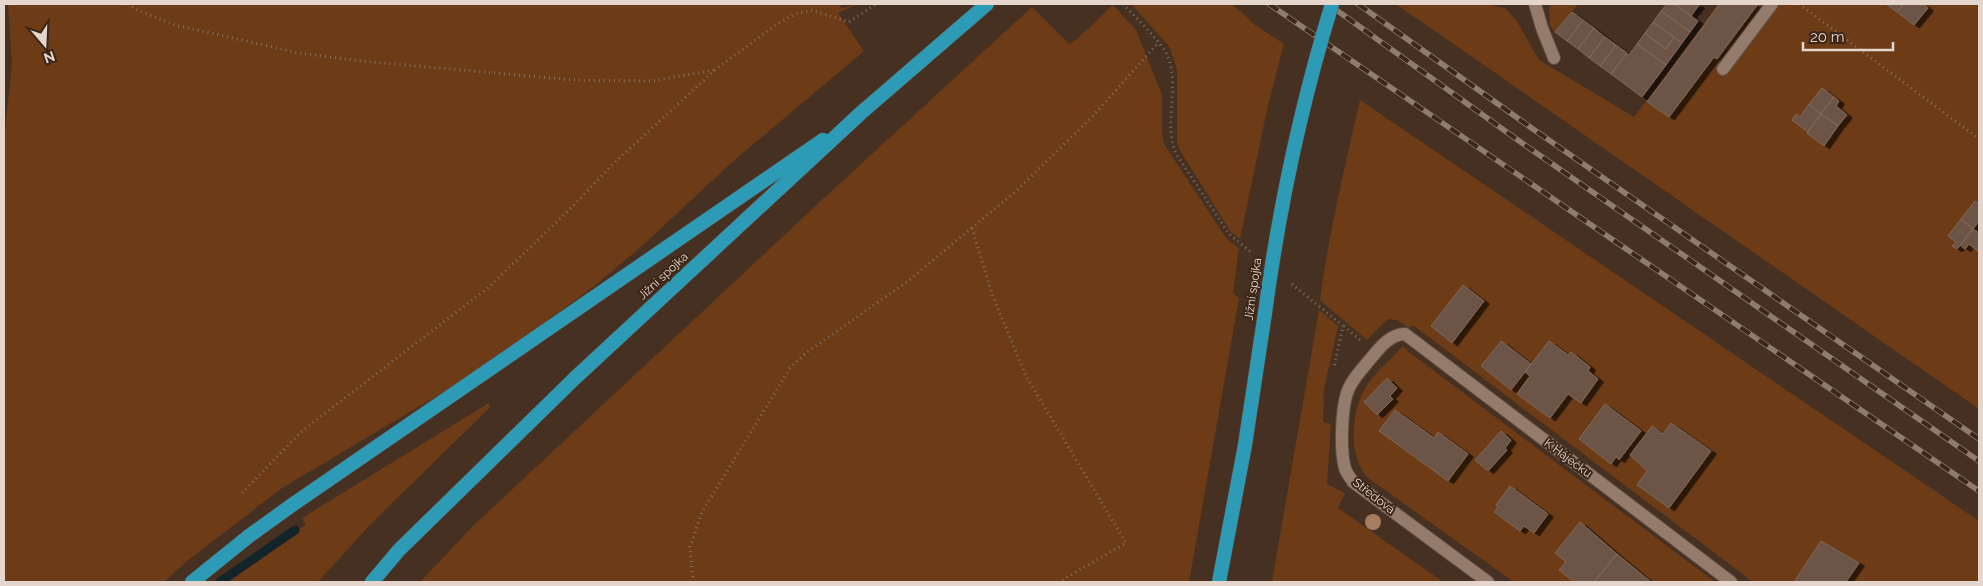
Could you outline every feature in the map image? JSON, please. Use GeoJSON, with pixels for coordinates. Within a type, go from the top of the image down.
{"type":"FeatureCollection","features":[{"type":"Feature","properties":{"kind":"highway","name":"Jižní spojka"},"geometry":{"type":"LineString","coordinates":[[372,582],[399,550],[575,378],[862,112],[987,4]]}},
{"type":"Feature","properties":{"kind":"highway","name":"Jižní spojka"},"geometry":{"type":"LineString","coordinates":[[1219,582],[1245,445],[1287,179],[1301,115],[1332,4]]}},
{"type":"Feature","properties":{"kind":"highway"},"geometry":{"type":"LineString","coordinates":[[192,582],[249,536],[292,505],[862,112]]}},
{"type":"Feature","properties":{"kind":"street"},"geometry":{"type":"LineString","coordinates":[[1536,4],[1542,28],[1554,58]]}},
{"type":"Feature","properties":{"kind":"street"},"geometry":{"type":"LineString","coordinates":[[1723,69],[1772,4]]}},
{"type":"Feature","properties":{"kind":"street","name":"Středová"},"geometry":{"type":"LineString","coordinates":[[1405,334],[1398,334],[1390,338],[1375,353],[1349,388],[1342,419],[1343,462],[1346,471],[1353,482],[1488,582]]}},
{"type":"Feature","properties":{"kind":"street","name":"K Háječku"},"geometry":{"type":"LineString","coordinates":[[1405,334],[1731,582]]}},
{"type":"Feature","properties":{"kind":"path"},"geometry":{"type":"LineString","coordinates":[[128,4],[137,10],[175,25],[299,53],[361,62],[573,80],[652,81],[716,70]]}},
{"type":"Feature","properties":{"kind":"path"},"geometry":{"type":"LineString","coordinates":[[242,493],[302,430],[489,287],[569,210],[613,164],[716,70],[777,24],[796,14],[811,10],[849,22],[876,4]]}},
{"type":"Feature","properties":{"kind":"path"},"geometry":{"type":"LineString","coordinates":[[1123,4],[1158,43],[1167,55],[1172,68],[1171,142],[1176,154],[1228,234],[1259,258]]}},
{"type":"Feature","properties":{"kind":"path"},"geometry":{"type":"LineString","coordinates":[[1799,4],[1979,139]]}},
{"type":"Feature","properties":{"kind":"path"},"geometry":{"type":"LineString","coordinates":[[694,582],[690,547],[702,512],[790,368],[807,352],[908,281],[1015,192],[1092,117],[1158,43]]}},
{"type":"Feature","properties":{"kind":"path"},"geometry":{"type":"LineString","coordinates":[[972,228],[992,294],[1026,376],[1126,543],[1083,570],[1059,582]]}},
{"type":"Feature","properties":{"kind":"path"},"geometry":{"type":"LineString","coordinates":[[1290,283],[1363,343]]}},
{"type":"Feature","properties":{"kind":"path"},"geometry":{"type":"LineString","coordinates":[[1333,371],[1344,326]]}},
{"type":"Feature","properties":{"kind":"shaded area"},"geometry":{"type":"Polygon","coordinates":[[[8,4],[840,4],[841,8],[858,4],[838,13],[864,51],[731,163],[642,246],[592,288],[477,372],[282,488],[187,561],[164,582],[4,582],[4,139],[12,64],[8,4]]]}},
{"type":"Feature","properties":{"kind":"shaded area"},"geometry":{"type":"Polygon","coordinates":[[[1131,4],[1232,4],[1255,25],[1284,44],[1268,105],[1240,239],[1231,232],[1181,152],[1177,143],[1177,71],[1175,62],[1169,46],[1131,4]]]}},
{"type":"Feature","properties":{"kind":"shaded area"},"geometry":{"type":"Polygon","coordinates":[[[1396,4],[1485,4],[1505,8],[1516,20],[1539,60],[1634,117],[1718,4],[1979,4],[1979,409],[1396,4]]]}},
{"type":"Feature","properties":{"kind":"shaded area"},"geometry":{"type":"Polygon","coordinates":[[[1549,4],[1578,4],[1555,32],[1550,26],[1549,4]]]}},
{"type":"Feature","properties":{"kind":"shaded area"},"geometry":{"type":"Polygon","coordinates":[[[1113,5],[1136,30],[1162,95],[1162,132],[1164,144],[1224,235],[1239,248],[1233,293],[1239,298],[1189,582],[420,582],[472,527],[823,199],[1032,7],[1069,44],[1077,39],[1113,5]]]}},
{"type":"Feature","properties":{"kind":"shaded area"},"geometry":{"type":"Polygon","coordinates":[[[1360,100],[1979,521],[1979,582],[1846,582],[1858,563],[1821,541],[1794,582],[1753,582],[1413,325],[1409,328],[1397,320],[1388,319],[1367,340],[1320,300],[1343,174],[1360,100]],[[1500,341],[1481,366],[1511,390],[1525,372],[1530,376],[1518,394],[1550,418],[1568,394],[1581,403],[1598,380],[1588,371],[1590,367],[1571,352],[1568,355],[1549,341],[1531,364],[1500,341]],[[1605,405],[1579,440],[1611,463],[1616,457],[1620,459],[1641,432],[1605,405]],[[1672,423],[1663,434],[1652,426],[1630,455],[1647,471],[1637,485],[1669,508],[1711,450],[1672,423]]]}},
{"type":"Feature","properties":{"kind":"shaded area"},"geometry":{"type":"Polygon","coordinates":[[[1319,310],[1338,326],[1324,389],[1323,422],[1331,424],[1327,484],[1345,493],[1338,508],[1443,582],[1272,582],[1319,310]]]}},
{"type":"Feature","properties":{"kind":"shaded area"},"geometry":{"type":"Polygon","coordinates":[[[1403,346],[1715,582],[1651,582],[1617,554],[1566,562],[1560,570],[1574,582],[1514,582],[1368,478],[1357,458],[1355,447],[1354,423],[1356,411],[1368,384],[1403,346]],[[1501,431],[1475,460],[1488,471],[1511,440],[1501,431]],[[1438,432],[1434,438],[1448,481],[1468,454],[1438,432]],[[1510,486],[1496,505],[1498,507],[1494,513],[1520,531],[1524,526],[1534,533],[1548,514],[1510,486]]]}},
{"type":"Feature","properties":{"kind":"shaded area"},"geometry":{"type":"Polygon","coordinates":[[[489,403],[490,407],[370,525],[318,582],[220,582],[271,545],[306,525],[302,518],[489,403]]]}},
{"type":"Feature","properties":{"kind":"building"},"geometry":{"type":"Polygon","coordinates":[[[1667,4],[1674,4],[1698,21],[1690,32],[1661,11],[1667,4]]]}},
{"type":"Feature","properties":{"kind":"building"},"geometry":{"type":"Polygon","coordinates":[[[1674,4],[1697,4],[1699,5],[1691,16],[1674,4]]]}},
{"type":"Feature","properties":{"kind":"building"},"geometry":{"type":"Polygon","coordinates":[[[1720,4],[1758,4],[1717,59],[1714,57],[1669,117],[1647,102],[1720,4]]]}},
{"type":"Feature","properties":{"kind":"building"},"geometry":{"type":"Polygon","coordinates":[[[1886,4],[1904,4],[1897,12],[1886,4]]]}},
{"type":"Feature","properties":{"kind":"building"},"geometry":{"type":"Polygon","coordinates":[[[1904,4],[1923,4],[1928,8],[1914,25],[1897,12],[1904,4]]]}},
{"type":"Feature","properties":{"kind":"building"},"geometry":{"type":"Polygon","coordinates":[[[1661,11],[1690,32],[1682,43],[1653,22],[1661,11]]]}},
{"type":"Feature","properties":{"kind":"building"},"geometry":{"type":"Polygon","coordinates":[[[1572,12],[1583,20],[1567,41],[1555,32],[1572,12]]]}},
{"type":"Feature","properties":{"kind":"building"},"geometry":{"type":"Polygon","coordinates":[[[1583,20],[1594,28],[1578,49],[1567,41],[1583,20]]]}},
{"type":"Feature","properties":{"kind":"building"},"geometry":{"type":"Polygon","coordinates":[[[1653,22],[1674,37],[1666,49],[1645,33],[1653,22]]]}},
{"type":"Feature","properties":{"kind":"building"},"geometry":{"type":"Polygon","coordinates":[[[1594,28],[1605,37],[1589,58],[1578,49],[1594,28]]]}},
{"type":"Feature","properties":{"kind":"building"},"geometry":{"type":"Polygon","coordinates":[[[1645,33],[1666,49],[1674,37],[1682,43],[1666,65],[1637,44],[1645,33]]]}},
{"type":"Feature","properties":{"kind":"building"},"geometry":{"type":"Polygon","coordinates":[[[1605,37],[1616,45],[1600,66],[1589,58],[1605,37]]]}},
{"type":"Feature","properties":{"kind":"building"},"geometry":{"type":"Polygon","coordinates":[[[1637,44],[1666,65],[1642,97],[1611,74],[1627,53],[1629,55],[1637,44]]]}},
{"type":"Feature","properties":{"kind":"building"},"geometry":{"type":"Polygon","coordinates":[[[1616,45],[1627,53],[1611,74],[1600,66],[1616,45]]]}},
{"type":"Feature","properties":{"kind":"building"},"geometry":{"type":"Polygon","coordinates":[[[1822,88],[1834,97],[1821,114],[1809,104],[1822,88]]]}},
{"type":"Feature","properties":{"kind":"building"},"geometry":{"type":"Polygon","coordinates":[[[1834,97],[1839,101],[1836,106],[1847,115],[1838,126],[1821,114],[1834,97]]]}},
{"type":"Feature","properties":{"kind":"building"},"geometry":{"type":"Polygon","coordinates":[[[1809,104],[1821,114],[1808,132],[1792,120],[1796,114],[1800,117],[1809,104]]]}},
{"type":"Feature","properties":{"kind":"building"},"geometry":{"type":"Polygon","coordinates":[[[1821,114],[1838,126],[1824,146],[1807,133],[1821,114]]]}},
{"type":"Feature","properties":{"kind":"building"},"geometry":{"type":"Polygon","coordinates":[[[1975,201],[1979,204],[1979,221],[1973,229],[1961,219],[1975,201]]]}},
{"type":"Feature","properties":{"kind":"building"},"geometry":{"type":"Polygon","coordinates":[[[1961,219],[1973,229],[1957,249],[1952,246],[1956,242],[1948,236],[1961,219]]]}},
{"type":"Feature","properties":{"kind":"building"},"geometry":{"type":"Polygon","coordinates":[[[1973,229],[1979,233],[1979,252],[1969,244],[1965,249],[1960,245],[1973,229]]]}},
{"type":"Feature","properties":{"kind":"building"},"geometry":{"type":"Polygon","coordinates":[[[1463,285],[1484,301],[1452,343],[1431,326],[1463,285]]]}},
{"type":"Feature","properties":{"kind":"building"},"geometry":{"type":"Polygon","coordinates":[[[1501,341],[1531,364],[1511,390],[1481,366],[1501,341]]]}},
{"type":"Feature","properties":{"kind":"building"},"geometry":{"type":"Polygon","coordinates":[[[1549,341],[1568,355],[1571,352],[1590,367],[1588,371],[1598,379],[1581,403],[1568,394],[1550,418],[1517,394],[1530,376],[1525,372],[1549,341]]]}},
{"type":"Feature","properties":{"kind":"building"},"geometry":{"type":"Polygon","coordinates":[[[1387,378],[1397,388],[1390,396],[1393,399],[1377,415],[1364,402],[1387,378]]]}},
{"type":"Feature","properties":{"kind":"building"},"geometry":{"type":"Polygon","coordinates":[[[1605,404],[1641,431],[1619,460],[1616,457],[1611,464],[1579,439],[1605,404]]]}},
{"type":"Feature","properties":{"kind":"building"},"geometry":{"type":"Polygon","coordinates":[[[1395,410],[1434,438],[1438,432],[1468,454],[1448,481],[1379,431],[1395,410]]]}},
{"type":"Feature","properties":{"kind":"building"},"geometry":{"type":"Polygon","coordinates":[[[1671,423],[1711,451],[1669,508],[1637,485],[1647,471],[1630,455],[1652,426],[1663,434],[1671,423]]]}},
{"type":"Feature","properties":{"kind":"building"},"geometry":{"type":"Polygon","coordinates":[[[1501,431],[1511,440],[1505,448],[1507,450],[1488,471],[1475,460],[1501,431]]]}},
{"type":"Feature","properties":{"kind":"building"},"geometry":{"type":"Polygon","coordinates":[[[1510,486],[1548,514],[1534,533],[1524,526],[1520,531],[1494,512],[1498,507],[1496,505],[1510,486]]]}},
{"type":"Feature","properties":{"kind":"building"},"geometry":{"type":"Polygon","coordinates":[[[1580,522],[1617,554],[1594,582],[1574,582],[1559,570],[1566,562],[1555,553],[1580,522]]]}},
{"type":"Feature","properties":{"kind":"building"},"geometry":{"type":"Polygon","coordinates":[[[1821,541],[1859,563],[1846,582],[1794,582],[1821,541]]]}},
{"type":"Feature","properties":{"kind":"building"},"geometry":{"type":"Polygon","coordinates":[[[1617,554],[1651,582],[1594,582],[1617,554]]]}},
{"type":"Feature","properties":{"kind":"waterway"},"geometry":{"type":"LineString","coordinates":[[220,582],[295,530]]}},
{"type":"Feature","properties":{"kind":"railway"},"geometry":{"type":"LineString","coordinates":[[1269,4],[1979,491]]}},
{"type":"Feature","properties":{"kind":"railway"},"geometry":{"type":"LineString","coordinates":[[1328,4],[1522,143],[1979,461]]}},
{"type":"Feature","properties":{"kind":"railway"},"geometry":{"type":"LineString","coordinates":[[1358,4],[1533,129],[1979,439]]}}]}
